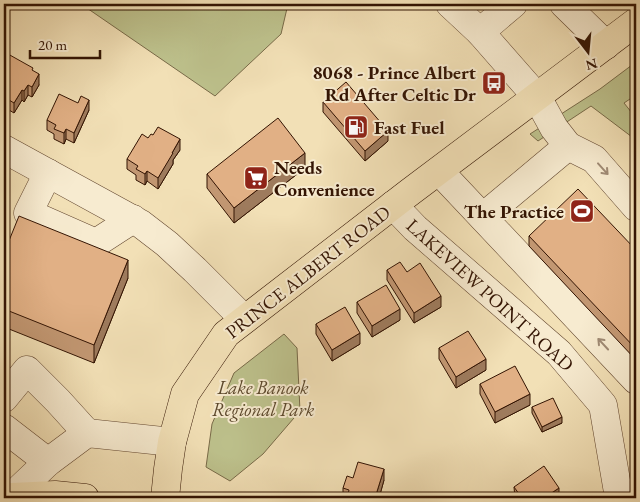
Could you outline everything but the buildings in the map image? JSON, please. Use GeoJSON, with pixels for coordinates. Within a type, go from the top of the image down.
{"type":"FeatureCollection","features":[{"type":"Feature","properties":{"kind":"main road","name":"PRINCE ALBERT ROAD"},"geometry":{"type":"LineString","coordinates":[[165,498],[172,442],[185,394],[226,334],[393,205],[636,22]]}},
{"type":"Feature","properties":{"kind":"main road"},"geometry":{"type":"LineString","coordinates":[[11,498],[54,494],[85,498]]}},
{"type":"Feature","properties":{"kind":"street"},"geometry":{"type":"LineString","coordinates":[[450,4],[480,32],[537,97],[554,128],[568,146],[594,159],[636,207]]}},
{"type":"Feature","properties":{"kind":"street"},"geometry":{"type":"LineString","coordinates":[[480,32],[513,4]]}},
{"type":"Feature","properties":{"kind":"street"},"geometry":{"type":"LineString","coordinates":[[564,4],[606,45]]}},
{"type":"Feature","properties":{"kind":"street"},"geometry":{"type":"LineString","coordinates":[[483,217],[568,146]]}},
{"type":"Feature","properties":{"kind":"street"},"geometry":{"type":"LineString","coordinates":[[4,149],[141,224],[167,244],[195,270],[244,320]]}},
{"type":"Feature","properties":{"kind":"street"},"geometry":{"type":"LineString","coordinates":[[439,170],[636,380]]}},
{"type":"Feature","properties":{"kind":"street"},"geometry":{"type":"LineString","coordinates":[[48,173],[28,213],[96,242],[133,220]]}},
{"type":"Feature","properties":{"kind":"street","name":"LAKEVIEW POINT ROAD"},"geometry":{"type":"LineString","coordinates":[[393,205],[415,228],[559,354],[603,405],[619,498]]}},
{"type":"Feature","properties":{"kind":"street"},"geometry":{"type":"LineString","coordinates":[[4,398],[27,370],[87,433],[172,442]]}},
{"type":"Feature","properties":{"kind":"street"},"geometry":{"type":"LineString","coordinates":[[4,428],[48,462]]}},
{"type":"Feature","properties":{"kind":"street"},"geometry":{"type":"LineString","coordinates":[[11,498],[48,462],[87,433]]}},
{"type":"Feature","properties":{"kind":"green space"},"geometry":{"type":"Polygon","coordinates":[[[81,4],[288,4],[281,34],[215,96],[81,4]]]}},
{"type":"Feature","properties":{"kind":"green space"},"geometry":{"type":"Polygon","coordinates":[[[636,62],[636,95],[624,103],[636,118],[636,140],[591,106],[538,141],[530,134],[600,89],[636,62]]]}},
{"type":"Feature","properties":{"kind":"green space","name":"Lake Banook Regional Park"},"geometry":{"type":"Polygon","coordinates":[[[284,334],[297,348],[300,411],[263,454],[230,481],[206,467],[212,424],[234,373],[284,334]]]}},
{"type":"Feature","properties":{"kind":"place","name":"8068 - Prince Albert Rd After Celtic Dr"},"geometry":{"type":"Point","coordinates":[494,83]}},
{"type":"Feature","properties":{"kind":"place","name":"Fast Fuel"},"geometry":{"type":"Point","coordinates":[356,127]}},
{"type":"Feature","properties":{"kind":"place","name":"Needs Convenience"},"geometry":{"type":"Point","coordinates":[256,178]}},
{"type":"Feature","properties":{"kind":"place","name":"The Practice"},"geometry":{"type":"Point","coordinates":[582,211]}}]}
